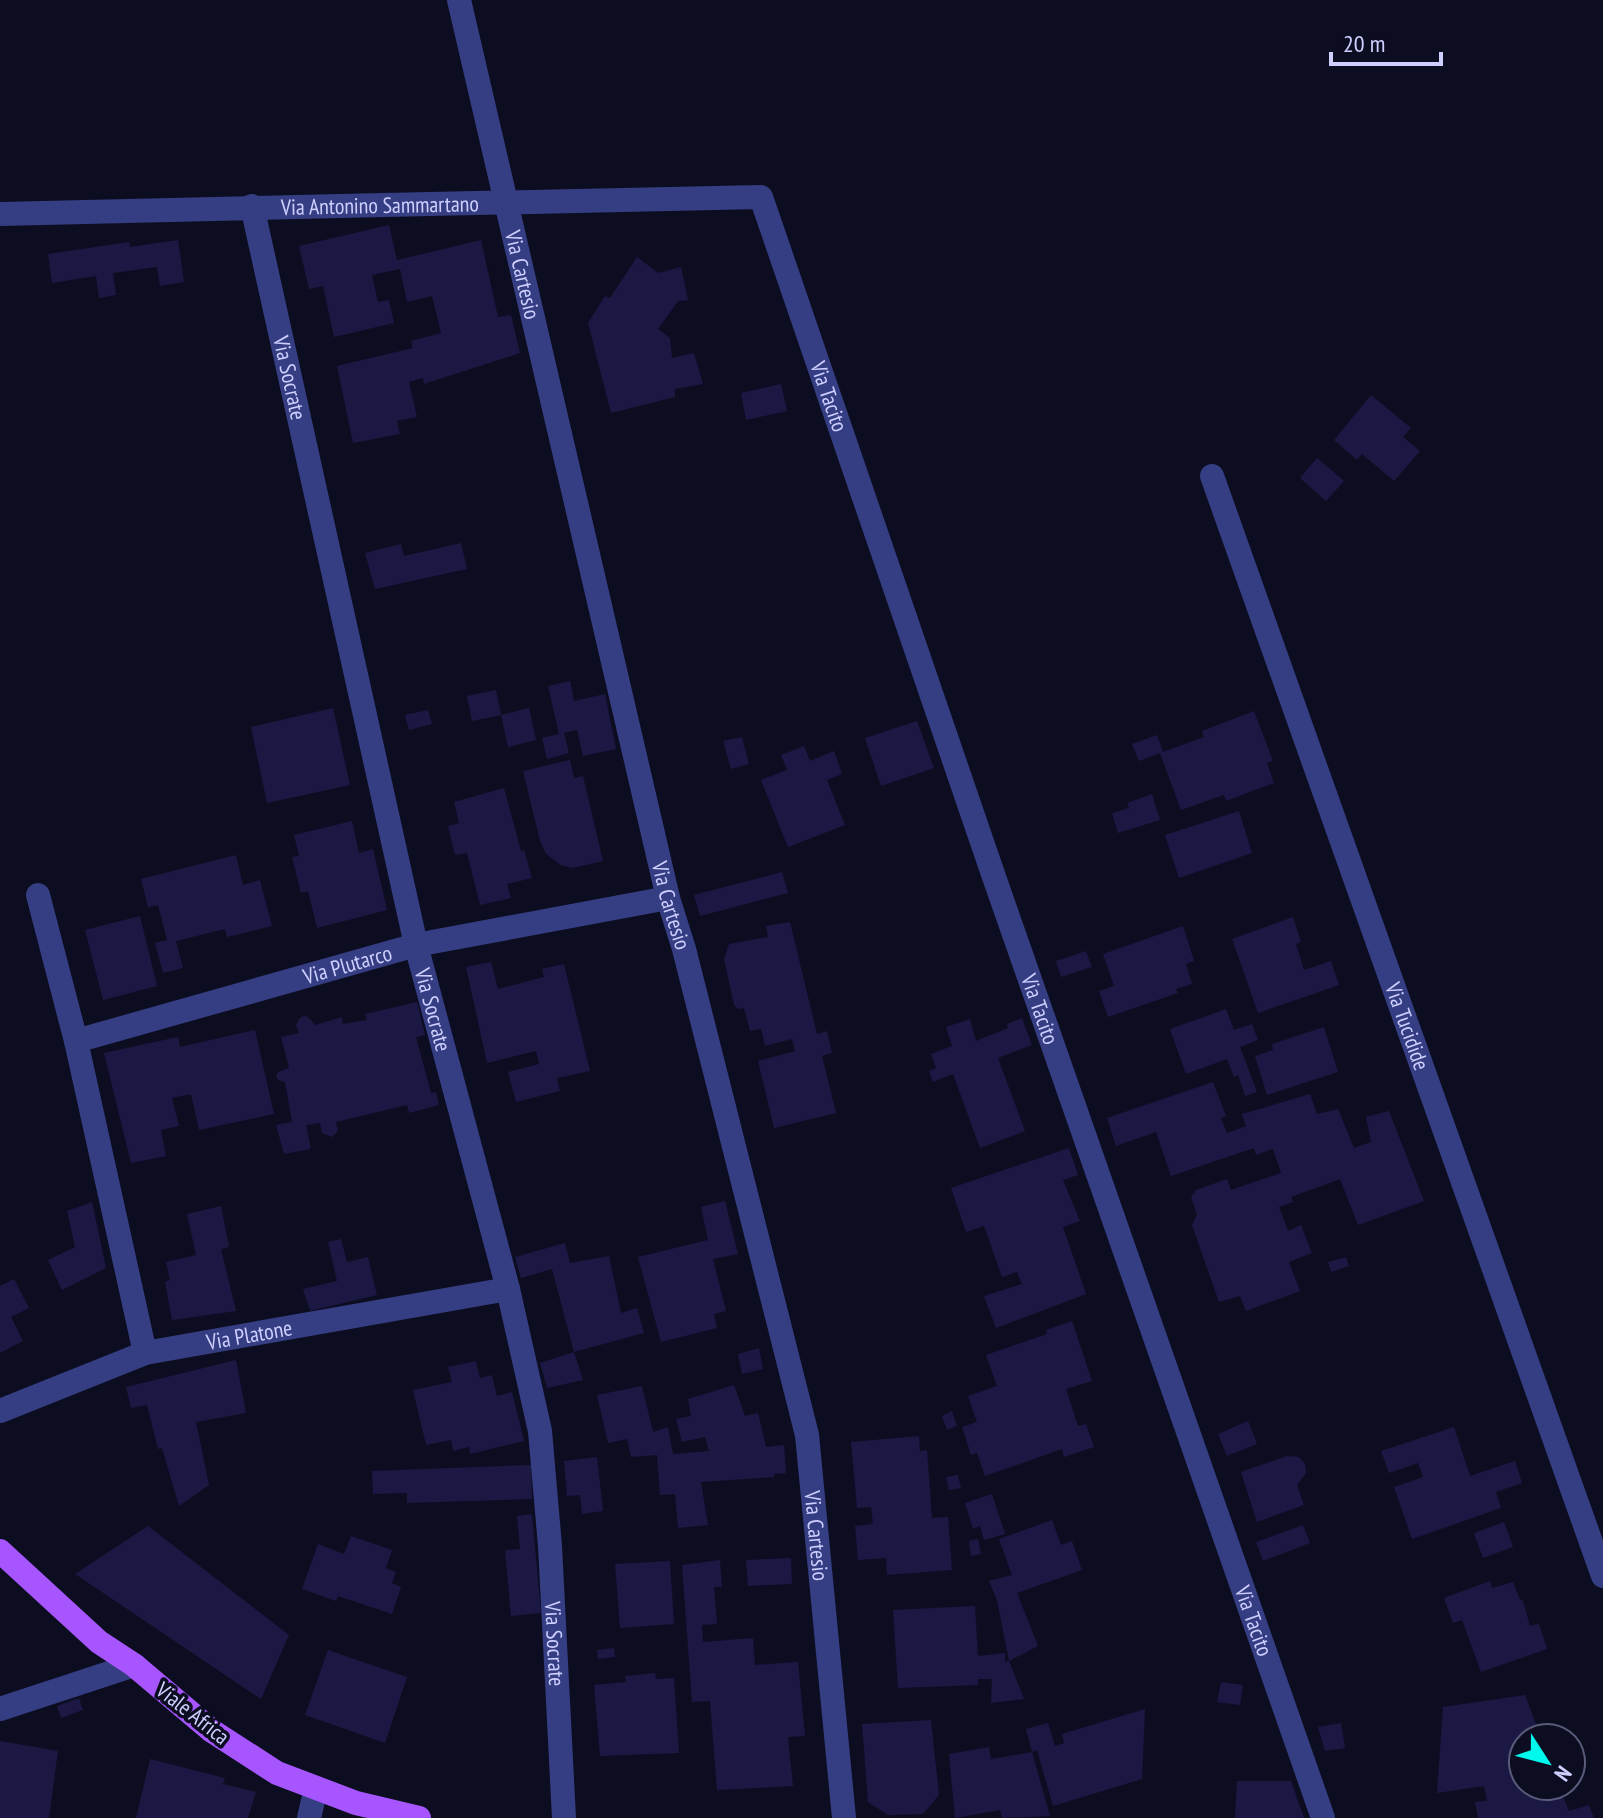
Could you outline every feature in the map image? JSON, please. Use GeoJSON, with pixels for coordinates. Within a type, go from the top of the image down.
{"type":"FeatureCollection","features":[{"type":"Feature","properties":{"kind":"main road","name":"Viale Africa"},"geometry":{"type":"LineString","coordinates":[[0,1551],[99,1642],[134,1665],[212,1731],[277,1773],[356,1803],[419,1818]]}},
{"type":"Feature","properties":{"kind":"street","name":"Via Cartesio"},"geometry":{"type":"LineString","coordinates":[[459,0],[668,898],[684,949],[807,1435],[844,1818]]}},
{"type":"Feature","properties":{"kind":"street","name":"Via Antonino Sammartano"},"geometry":{"type":"LineString","coordinates":[[0,214],[761,197]]}},
{"type":"Feature","properties":{"kind":"street","name":"Via Tacito"},"geometry":{"type":"LineString","coordinates":[[761,197],[993,874],[1323,1818]]}},
{"type":"Feature","properties":{"kind":"street","name":"Via Socrate"},"geometry":{"type":"LineString","coordinates":[[252,206],[416,945],[508,1289],[540,1431],[550,1546],[564,1818]]}},
{"type":"Feature","properties":{"kind":"street","name":"Via Tucidide"},"geometry":{"type":"LineString","coordinates":[[1212,476],[1603,1576]]}},
{"type":"Feature","properties":{"kind":"street"},"geometry":{"type":"LineString","coordinates":[[38,895],[76,1041],[145,1353]]}},
{"type":"Feature","properties":{"kind":"street","name":"Via Plutarco"},"geometry":{"type":"LineString","coordinates":[[76,1041],[416,945],[668,898]]}},
{"type":"Feature","properties":{"kind":"street","name":"Via Platone"},"geometry":{"type":"LineString","coordinates":[[0,1411],[145,1353],[508,1289]]}},
{"type":"Feature","properties":{"kind":"street"},"geometry":{"type":"LineString","coordinates":[[0,1709],[134,1665]]}},
{"type":"Feature","properties":{"kind":"street"},"geometry":{"type":"LineString","coordinates":[[309,1818],[316,1788]]}},
{"type":"Feature","properties":{"kind":"building"},"geometry":{"type":"Polygon","coordinates":[[[389,225],[397,260],[481,240],[498,317],[511,315],[520,353],[424,384],[423,378],[409,382],[417,417],[397,421],[400,434],[353,443],[337,366],[413,348],[411,341],[441,333],[432,296],[407,302],[400,269],[372,275],[378,302],[389,300],[394,323],[334,337],[323,286],[309,289],[299,246],[389,225]]]}},
{"type":"Feature","properties":{"kind":"building"},"geometry":{"type":"Polygon","coordinates":[[[178,240],[184,282],[160,286],[157,267],[113,273],[116,295],[99,298],[96,276],[52,283],[48,254],[129,242],[130,247],[178,240]]]}},
{"type":"Feature","properties":{"kind":"building"},"geometry":{"type":"Polygon","coordinates":[[[637,257],[658,273],[681,267],[688,300],[678,301],[658,329],[670,338],[672,358],[694,353],[703,384],[675,389],[675,397],[611,413],[588,323],[605,296],[610,298],[637,257]]]}},
{"type":"Feature","properties":{"kind":"building"},"geometry":{"type":"Polygon","coordinates":[[[781,384],[787,411],[746,420],[741,393],[781,384]]]}},
{"type":"Feature","properties":{"kind":"building"},"geometry":{"type":"Polygon","coordinates":[[[1371,395],[1411,428],[1403,437],[1420,451],[1394,481],[1362,454],[1357,460],[1334,440],[1371,395]]]}},
{"type":"Feature","properties":{"kind":"building"},"geometry":{"type":"Polygon","coordinates":[[[1317,458],[1344,481],[1326,501],[1300,478],[1317,458]]]}},
{"type":"Feature","properties":{"kind":"building"},"geometry":{"type":"Polygon","coordinates":[[[461,543],[467,569],[375,589],[365,553],[401,544],[404,556],[461,543]]]}},
{"type":"Feature","properties":{"kind":"building"},"geometry":{"type":"Polygon","coordinates":[[[570,681],[574,701],[605,694],[616,749],[583,756],[577,730],[564,733],[569,753],[547,759],[542,738],[559,734],[548,686],[570,681]]]}},
{"type":"Feature","properties":{"kind":"building"},"geometry":{"type":"Polygon","coordinates":[[[496,690],[501,715],[472,721],[467,696],[496,690]]]}},
{"type":"Feature","properties":{"kind":"building"},"geometry":{"type":"Polygon","coordinates":[[[333,708],[350,785],[267,803],[251,727],[333,708]]]}},
{"type":"Feature","properties":{"kind":"building"},"geometry":{"type":"Polygon","coordinates":[[[529,708],[536,740],[508,747],[501,715],[529,708]]]}},
{"type":"Feature","properties":{"kind":"building"},"geometry":{"type":"Polygon","coordinates":[[[428,710],[432,724],[409,730],[405,715],[428,710]]]}},
{"type":"Feature","properties":{"kind":"building"},"geometry":{"type":"Polygon","coordinates":[[[1254,711],[1273,761],[1267,763],[1274,783],[1226,801],[1224,795],[1181,810],[1160,753],[1139,761],[1132,744],[1157,735],[1163,752],[1204,737],[1202,731],[1254,711]]]}},
{"type":"Feature","properties":{"kind":"building"},"geometry":{"type":"Polygon","coordinates":[[[917,721],[934,768],[881,786],[865,738],[917,721]]]}},
{"type":"Feature","properties":{"kind":"building"},"geometry":{"type":"Polygon","coordinates":[[[742,737],[749,764],[731,769],[723,741],[742,737]]]}},
{"type":"Feature","properties":{"kind":"building"},"geometry":{"type":"Polygon","coordinates":[[[804,746],[810,761],[834,751],[842,774],[827,780],[845,825],[788,847],[761,780],[787,770],[781,755],[804,746]]]}},
{"type":"Feature","properties":{"kind":"building"},"geometry":{"type":"Polygon","coordinates":[[[570,760],[574,778],[583,776],[603,861],[573,868],[561,865],[546,854],[523,771],[570,760]]]}},
{"type":"Feature","properties":{"kind":"building"},"geometry":{"type":"Polygon","coordinates":[[[504,788],[521,851],[524,850],[532,878],[507,884],[511,898],[480,905],[467,853],[455,855],[448,826],[459,823],[454,802],[504,788]]]}},
{"type":"Feature","properties":{"kind":"building"},"geometry":{"type":"Polygon","coordinates":[[[1152,794],[1160,820],[1118,833],[1112,813],[1129,808],[1127,803],[1152,794]]]}},
{"type":"Feature","properties":{"kind":"building"},"geometry":{"type":"Polygon","coordinates":[[[1239,811],[1252,853],[1179,878],[1165,835],[1239,811]]]}},
{"type":"Feature","properties":{"kind":"building"},"geometry":{"type":"Polygon","coordinates":[[[352,821],[359,853],[373,849],[387,910],[317,928],[308,891],[301,893],[292,857],[299,856],[294,835],[352,821]]]}},
{"type":"Feature","properties":{"kind":"building"},"geometry":{"type":"Polygon","coordinates":[[[236,855],[243,885],[260,880],[272,926],[227,937],[225,929],[176,941],[183,968],[163,973],[155,943],[167,940],[158,905],[148,907],[141,879],[236,855]]]}},
{"type":"Feature","properties":{"kind":"building"},"geometry":{"type":"Polygon","coordinates":[[[782,872],[788,893],[700,916],[694,895],[782,872]]]}},
{"type":"Feature","properties":{"kind":"building"},"geometry":{"type":"Polygon","coordinates":[[[140,916],[157,986],[103,1000],[85,930],[140,916]]]}},
{"type":"Feature","properties":{"kind":"building"},"geometry":{"type":"Polygon","coordinates":[[[1293,917],[1301,942],[1296,944],[1304,970],[1331,961],[1339,985],[1258,1013],[1232,939],[1293,917]]]}},
{"type":"Feature","properties":{"kind":"building"},"geometry":{"type":"Polygon","coordinates":[[[790,922],[817,1034],[827,1031],[832,1053],[822,1056],[836,1113],[774,1128],[758,1061],[795,1051],[792,1039],[765,1046],[761,1029],[750,1031],[744,1008],[738,1009],[734,1005],[724,959],[729,944],[768,937],[766,926],[790,922]]]}},
{"type":"Feature","properties":{"kind":"building"},"geometry":{"type":"Polygon","coordinates":[[[1183,926],[1194,961],[1186,964],[1192,984],[1176,989],[1178,993],[1108,1017],[1099,991],[1114,986],[1103,954],[1183,926]]]}},
{"type":"Feature","properties":{"kind":"building"},"geometry":{"type":"Polygon","coordinates":[[[1086,951],[1092,967],[1061,977],[1056,961],[1086,951]]]}},
{"type":"Feature","properties":{"kind":"building"},"geometry":{"type":"Polygon","coordinates":[[[491,962],[498,989],[544,977],[542,969],[564,964],[590,1071],[557,1078],[560,1091],[516,1102],[508,1072],[539,1064],[536,1051],[487,1063],[466,967],[491,962]]]}},
{"type":"Feature","properties":{"kind":"building"},"geometry":{"type":"Polygon","coordinates":[[[417,1002],[425,1035],[416,1037],[431,1093],[436,1092],[439,1105],[409,1113],[407,1105],[336,1122],[338,1131],[332,1137],[322,1133],[320,1123],[306,1125],[311,1149],[284,1154],[276,1125],[292,1122],[285,1082],[276,1076],[289,1068],[281,1037],[299,1033],[296,1025],[304,1016],[315,1025],[342,1017],[343,1024],[367,1020],[365,1014],[417,1002]]]}},
{"type":"Feature","properties":{"kind":"building"},"geometry":{"type":"Polygon","coordinates":[[[1226,1009],[1234,1030],[1252,1024],[1258,1040],[1240,1047],[1257,1092],[1245,1096],[1238,1075],[1234,1077],[1227,1059],[1186,1074],[1170,1029],[1226,1009]]]}},
{"type":"Feature","properties":{"kind":"building"},"geometry":{"type":"Polygon","coordinates":[[[1022,1018],[1032,1045],[998,1058],[1025,1131],[980,1148],[953,1074],[933,1082],[929,1071],[936,1068],[931,1054],[952,1046],[946,1027],[970,1019],[976,1041],[1008,1028],[1007,1024],[1022,1018]]]}},
{"type":"Feature","properties":{"kind":"building"},"geometry":{"type":"Polygon","coordinates":[[[1324,1027],[1338,1072],[1267,1095],[1255,1056],[1273,1050],[1272,1044],[1324,1027]]]}},
{"type":"Feature","properties":{"kind":"building"},"geometry":{"type":"Polygon","coordinates":[[[255,1030],[274,1114],[199,1130],[191,1094],[172,1098],[179,1126],[161,1130],[166,1156],[131,1163],[104,1053],[178,1037],[180,1047],[255,1030]]]}},
{"type":"Feature","properties":{"kind":"building"},"geometry":{"type":"Polygon","coordinates":[[[1213,1082],[1226,1116],[1221,1118],[1227,1133],[1246,1126],[1242,1114],[1310,1094],[1317,1114],[1338,1109],[1354,1148],[1371,1142],[1366,1117],[1389,1111],[1424,1201],[1358,1225],[1340,1179],[1291,1197],[1293,1202],[1279,1207],[1288,1231],[1301,1225],[1312,1253],[1289,1262],[1300,1291],[1246,1311],[1240,1296],[1219,1302],[1192,1225],[1197,1215],[1191,1197],[1196,1190],[1227,1179],[1231,1190],[1281,1173],[1273,1149],[1256,1155],[1254,1148],[1171,1176],[1156,1132],[1116,1146],[1107,1118],[1213,1082]]]}},
{"type":"Feature","properties":{"kind":"building"},"geometry":{"type":"Polygon","coordinates":[[[1069,1148],[1078,1175],[1063,1180],[1080,1221],[1063,1227],[1086,1294],[996,1328],[984,1296],[1022,1284],[1017,1272],[1002,1277],[984,1226],[966,1232],[951,1188],[1069,1148]]]}},
{"type":"Feature","properties":{"kind":"building"},"geometry":{"type":"Polygon","coordinates":[[[725,1201],[738,1254],[713,1259],[726,1311],[714,1314],[717,1328],[661,1342],[638,1257],[708,1240],[701,1207],[725,1201]]]}},
{"type":"Feature","properties":{"kind":"building"},"geometry":{"type":"Polygon","coordinates":[[[92,1202],[106,1268],[62,1290],[48,1260],[75,1247],[67,1211],[92,1202]]]}},
{"type":"Feature","properties":{"kind":"building"},"geometry":{"type":"Polygon","coordinates":[[[221,1206],[229,1247],[221,1249],[236,1311],[172,1320],[165,1282],[170,1280],[166,1262],[196,1255],[187,1214],[221,1206]]]}},
{"type":"Feature","properties":{"kind":"building"},"geometry":{"type":"Polygon","coordinates":[[[341,1239],[347,1262],[368,1257],[377,1295],[310,1311],[303,1289],[337,1281],[328,1242],[341,1239]]]}},
{"type":"Feature","properties":{"kind":"building"},"geometry":{"type":"Polygon","coordinates":[[[565,1243],[570,1263],[609,1256],[621,1313],[637,1308],[644,1333],[574,1352],[552,1269],[521,1278],[515,1257],[565,1243]]]}},
{"type":"Feature","properties":{"kind":"building"},"geometry":{"type":"Polygon","coordinates":[[[1346,1257],[1349,1266],[1331,1272],[1328,1262],[1346,1257]]]}},
{"type":"Feature","properties":{"kind":"building"},"geometry":{"type":"Polygon","coordinates":[[[14,1279],[29,1308],[11,1317],[23,1341],[0,1353],[0,1286],[14,1279]]]}},
{"type":"Feature","properties":{"kind":"building"},"geometry":{"type":"Polygon","coordinates":[[[1072,1321],[1092,1381],[1066,1389],[1078,1426],[1086,1424],[1094,1447],[1064,1457],[1062,1449],[985,1476],[977,1453],[971,1455],[962,1427],[977,1422],[968,1396],[997,1386],[986,1355],[1047,1334],[1046,1330],[1072,1321]]]}},
{"type":"Feature","properties":{"kind":"building"},"geometry":{"type":"Polygon","coordinates":[[[759,1348],[763,1369],[742,1374],[738,1354],[759,1348]]]}},
{"type":"Feature","properties":{"kind":"building"},"geometry":{"type":"Polygon","coordinates":[[[574,1352],[583,1380],[547,1388],[540,1363],[574,1352]]]}},
{"type":"Feature","properties":{"kind":"building"},"geometry":{"type":"Polygon","coordinates":[[[236,1360],[246,1413],[196,1422],[209,1485],[179,1506],[162,1448],[158,1449],[147,1405],[131,1408],[126,1387],[236,1360]]]}},
{"type":"Feature","properties":{"kind":"building"},"geometry":{"type":"Polygon","coordinates":[[[476,1361],[480,1378],[492,1375],[497,1396],[512,1392],[524,1441],[470,1454],[469,1447],[453,1451],[451,1440],[426,1445],[413,1390],[452,1382],[448,1367],[476,1361]]]}},
{"type":"Feature","properties":{"kind":"building"},"geometry":{"type":"Polygon","coordinates":[[[734,1385],[745,1416],[758,1413],[766,1447],[784,1445],[786,1473],[774,1474],[774,1477],[701,1482],[708,1525],[678,1528],[675,1494],[660,1495],[657,1455],[631,1457],[627,1439],[608,1443],[597,1395],[642,1386],[653,1432],[668,1427],[673,1454],[709,1451],[705,1437],[682,1442],[676,1419],[691,1416],[688,1399],[734,1385]]]}},
{"type":"Feature","properties":{"kind":"building"},"geometry":{"type":"Polygon","coordinates":[[[952,1411],[957,1426],[947,1430],[942,1416],[952,1411]]]}},
{"type":"Feature","properties":{"kind":"building"},"geometry":{"type":"Polygon","coordinates":[[[1248,1421],[1257,1444],[1227,1456],[1218,1434],[1248,1421]]]}},
{"type":"Feature","properties":{"kind":"building"},"geometry":{"type":"Polygon","coordinates":[[[1454,1427],[1470,1476],[1515,1461],[1522,1483],[1496,1492],[1501,1508],[1412,1539],[1394,1487],[1423,1477],[1418,1463],[1389,1473],[1381,1451],[1454,1427]]]}},
{"type":"Feature","properties":{"kind":"building"},"geometry":{"type":"Polygon","coordinates":[[[919,1436],[920,1451],[927,1450],[932,1518],[948,1517],[952,1570],[887,1575],[886,1558],[858,1560],[855,1526],[873,1524],[871,1507],[857,1508],[851,1442],[919,1436]]]}},
{"type":"Feature","properties":{"kind":"building"},"geometry":{"type":"Polygon","coordinates":[[[1287,1456],[1299,1457],[1305,1464],[1306,1473],[1297,1485],[1304,1505],[1257,1522],[1241,1472],[1287,1456]]]}},
{"type":"Feature","properties":{"kind":"building"},"geometry":{"type":"Polygon","coordinates":[[[597,1457],[603,1511],[582,1514],[580,1495],[567,1496],[564,1461],[597,1457]]]}},
{"type":"Feature","properties":{"kind":"building"},"geometry":{"type":"Polygon","coordinates":[[[531,1465],[532,1499],[407,1503],[407,1493],[373,1494],[372,1471],[531,1465]]]}},
{"type":"Feature","properties":{"kind":"building"},"geometry":{"type":"Polygon","coordinates":[[[958,1475],[961,1488],[949,1490],[946,1477],[958,1475]]]}},
{"type":"Feature","properties":{"kind":"building"},"geometry":{"type":"Polygon","coordinates":[[[992,1494],[1005,1534],[984,1540],[980,1526],[973,1529],[965,1503],[992,1494]]]}},
{"type":"Feature","properties":{"kind":"building"},"geometry":{"type":"Polygon","coordinates":[[[532,1514],[541,1613],[511,1616],[505,1550],[520,1549],[517,1516],[532,1514]]]}},
{"type":"Feature","properties":{"kind":"building"},"geometry":{"type":"Polygon","coordinates":[[[1052,1520],[1061,1545],[1072,1541],[1082,1570],[1017,1593],[1038,1646],[1009,1661],[997,1600],[989,1581],[1012,1575],[999,1539],[1052,1520]]]}},
{"type":"Feature","properties":{"kind":"building"},"geometry":{"type":"Polygon","coordinates":[[[1504,1522],[1513,1547],[1483,1558],[1474,1533],[1504,1522]]]}},
{"type":"Feature","properties":{"kind":"building"},"geometry":{"type":"Polygon","coordinates":[[[1303,1525],[1310,1543],[1263,1561],[1256,1542],[1303,1525]]]}},
{"type":"Feature","properties":{"kind":"building"},"geometry":{"type":"Polygon","coordinates":[[[148,1526],[289,1635],[261,1699],[75,1574],[148,1526]]]}},
{"type":"Feature","properties":{"kind":"building"},"geometry":{"type":"Polygon","coordinates":[[[351,1536],[392,1550],[386,1568],[396,1572],[392,1583],[401,1587],[392,1614],[338,1596],[336,1601],[302,1589],[318,1544],[344,1554],[351,1536]]]}},
{"type":"Feature","properties":{"kind":"building"},"geometry":{"type":"Polygon","coordinates":[[[978,1539],[981,1554],[971,1556],[969,1541],[978,1539]]]}},
{"type":"Feature","properties":{"kind":"building"},"geometry":{"type":"Polygon","coordinates":[[[791,1558],[792,1584],[748,1586],[746,1560],[791,1558]]]}},
{"type":"Feature","properties":{"kind":"building"},"geometry":{"type":"Polygon","coordinates":[[[720,1560],[722,1587],[714,1587],[717,1624],[702,1625],[703,1642],[753,1638],[755,1665],[798,1662],[805,1736],[788,1737],[793,1786],[717,1790],[710,1701],[692,1702],[682,1565],[720,1560]]]}},
{"type":"Feature","properties":{"kind":"building"},"geometry":{"type":"Polygon","coordinates":[[[670,1561],[674,1624],[620,1628],[615,1564],[670,1561]]]}},
{"type":"Feature","properties":{"kind":"building"},"geometry":{"type":"Polygon","coordinates":[[[1490,1581],[1492,1588],[1513,1582],[1523,1601],[1530,1626],[1539,1624],[1547,1649],[1481,1672],[1462,1620],[1453,1623],[1444,1598],[1490,1581]]]}},
{"type":"Feature","properties":{"kind":"building"},"geometry":{"type":"Polygon","coordinates":[[[975,1606],[978,1656],[1005,1653],[1005,1662],[1009,1661],[1024,1699],[991,1703],[992,1679],[978,1679],[978,1685],[898,1688],[893,1610],[975,1606]]]}},
{"type":"Feature","properties":{"kind":"building"},"geometry":{"type":"Polygon","coordinates":[[[614,1648],[615,1657],[598,1659],[597,1650],[614,1648]]]}},
{"type":"Feature","properties":{"kind":"building"},"geometry":{"type":"Polygon","coordinates":[[[328,1650],[407,1677],[385,1743],[305,1715],[328,1650]]]}},
{"type":"Feature","properties":{"kind":"building"},"geometry":{"type":"Polygon","coordinates":[[[655,1673],[656,1679],[674,1678],[679,1753],[600,1756],[594,1685],[626,1682],[625,1676],[655,1673]]]}},
{"type":"Feature","properties":{"kind":"building"},"geometry":{"type":"Polygon","coordinates":[[[1221,1682],[1243,1685],[1240,1705],[1217,1702],[1221,1682]]]}},
{"type":"Feature","properties":{"kind":"building"},"geometry":{"type":"Polygon","coordinates":[[[1525,1695],[1535,1722],[1507,1722],[1507,1802],[1565,1802],[1569,1811],[1589,1805],[1594,1818],[1478,1818],[1475,1802],[1487,1801],[1484,1786],[1437,1793],[1443,1707],[1525,1695]]]}},
{"type":"Feature","properties":{"kind":"building"},"geometry":{"type":"Polygon","coordinates":[[[79,1698],[83,1710],[61,1718],[57,1706],[79,1698]]]}},
{"type":"Feature","properties":{"kind":"building"},"geometry":{"type":"Polygon","coordinates":[[[1145,1709],[1142,1779],[1053,1806],[1037,1750],[1032,1752],[1026,1729],[1048,1723],[1055,1746],[1064,1743],[1062,1734],[1145,1709]]]}},
{"type":"Feature","properties":{"kind":"building"},"geometry":{"type":"Polygon","coordinates":[[[931,1720],[939,1795],[923,1814],[888,1815],[868,1802],[862,1724],[931,1720]]]}},
{"type":"Feature","properties":{"kind":"building"},"geometry":{"type":"Polygon","coordinates":[[[1341,1723],[1345,1748],[1325,1751],[1318,1727],[1341,1723]]]}},
{"type":"Feature","properties":{"kind":"building"},"geometry":{"type":"Polygon","coordinates":[[[0,1741],[58,1751],[49,1818],[0,1818],[0,1741]]]}},
{"type":"Feature","properties":{"kind":"building"},"geometry":{"type":"Polygon","coordinates":[[[989,1747],[991,1759],[1032,1752],[1050,1816],[1002,1818],[1000,1810],[955,1818],[949,1754],[989,1747]]]}},
{"type":"Feature","properties":{"kind":"building"},"geometry":{"type":"Polygon","coordinates":[[[150,1759],[225,1778],[223,1784],[256,1792],[248,1818],[136,1818],[150,1759]]]}},
{"type":"Feature","properties":{"kind":"building"},"geometry":{"type":"Polygon","coordinates":[[[1237,1781],[1291,1781],[1304,1818],[1235,1818],[1237,1781]]]}}]}
